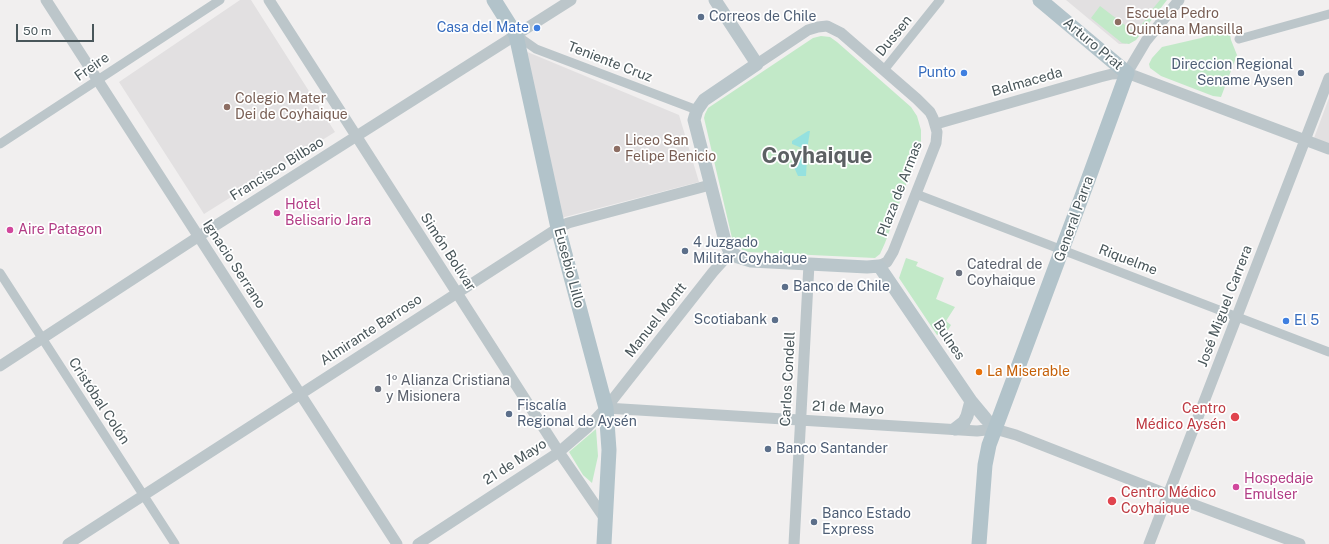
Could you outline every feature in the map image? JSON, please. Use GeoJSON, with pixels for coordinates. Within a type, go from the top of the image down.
{"type":"FeatureCollection","features":[{"type":"Feature","properties":{"kind":"main road","name":"Eusebio Lillo"},"geometry":{"type":"LineString","coordinates":[[494,0],[516,35],[558,228],[606,408],[609,450],[604,544]]}},
{"type":"Feature","properties":{"kind":"main road"},"geometry":{"type":"LineString","coordinates":[[716,0],[757,64],[704,100],[697,110],[694,120],[725,241],[731,252],[738,257],[751,261],[867,267],[879,266]]}},
{"type":"Feature","properties":{"kind":"main road","name":"Arturo Prat"},"geometry":{"type":"LineString","coordinates":[[1040,0],[1127,72]]}},
{"type":"Feature","properties":{"kind":"main road","name":"General Parra"},"geometry":{"type":"LineString","coordinates":[[979,544],[985,464],[990,445],[1127,72]]}},
{"type":"Feature","properties":{"kind":"main road","name":"Bulnes"},"geometry":{"type":"LineString","coordinates":[[879,266],[971,401],[996,429]]}},
{"type":"Feature","properties":{"kind":"main road"},"geometry":{"type":"LineString","coordinates":[[954,429],[964,422],[971,401]]}},
{"type":"Feature","properties":{"kind":"street","name":"Ignacio Serrano"},"geometry":{"type":"LineString","coordinates":[[46,0],[397,544]]}},
{"type":"Feature","properties":{"kind":"street","name":"Freire"},"geometry":{"type":"LineString","coordinates":[[0,144],[220,0]]}},
{"type":"Feature","properties":{"kind":"street","name":"Simón Bolívar"},"geometry":{"type":"LineString","coordinates":[[269,0],[559,452],[605,519]]}},
{"type":"Feature","properties":{"kind":"street","name":"Francisco Bilbao"},"geometry":{"type":"LineString","coordinates":[[0,366],[571,0]]}},
{"type":"Feature","properties":{"kind":"street","name":"Dussen"},"geometry":{"type":"LineString","coordinates":[[884,70],[940,0]]}},
{"type":"Feature","properties":{"kind":"street","name":"General Parra"},"geometry":{"type":"LineString","coordinates":[[1127,72],[1146,41],[1179,0]]}},
{"type":"Feature","properties":{"kind":"street"},"geometry":{"type":"LineString","coordinates":[[1239,39],[1329,14]]}},
{"type":"Feature","properties":{"kind":"street"},"geometry":{"type":"LineString","coordinates":[[757,64],[808,30],[824,26],[837,30],[925,107],[936,124]]}},
{"type":"Feature","properties":{"kind":"street","name":"Teniente Cruz"},"geometry":{"type":"LineString","coordinates":[[516,35],[536,49],[697,110]]}},
{"type":"Feature","properties":{"kind":"street"},"geometry":{"type":"LineString","coordinates":[[1127,72],[1329,149]]}},
{"type":"Feature","properties":{"kind":"street","name":"Balmaceda"},"geometry":{"type":"LineString","coordinates":[[936,124],[1100,77],[1127,72]]}},
{"type":"Feature","properties":{"kind":"street","name":"José Miguel Carrera"},"geometry":{"type":"LineString","coordinates":[[1149,544],[1329,78]]}},
{"type":"Feature","properties":{"kind":"street","name":"Plaza de Armas"},"geometry":{"type":"LineString","coordinates":[[879,266],[887,262],[893,252],[936,143],[936,124]]}},
{"type":"Feature","properties":{"kind":"street","name":"Almirante Barroso"},"geometry":{"type":"LineString","coordinates":[[68,544],[568,222],[710,185]]}},
{"type":"Feature","properties":{"kind":"street","name":"Riquelme"},"geometry":{"type":"LineString","coordinates":[[916,194],[1329,352]]}},
{"type":"Feature","properties":{"kind":"street","name":"Manuel Montt"},"geometry":{"type":"LineString","coordinates":[[606,408],[713,272],[731,252]]}},
{"type":"Feature","properties":{"kind":"street","name":"Carlos Condell"},"geometry":{"type":"LineString","coordinates":[[794,544],[809,264]]}},
{"type":"Feature","properties":{"kind":"street","name":"Cristóbal Colón"},"geometry":{"type":"LineString","coordinates":[[0,273],[175,544]]}},
{"type":"Feature","properties":{"kind":"street","name":"21 de Mayo"},"geometry":{"type":"LineString","coordinates":[[418,544],[559,452],[588,427],[606,408],[977,431],[996,429],[1016,435],[1300,544]]}},
{"type":"Feature","properties":{"kind":"shaded area","name":"Colegio Mater Dei de Coyhaique"},"geometry":{"type":"Polygon","coordinates":[[[240,0],[251,0],[335,132],[204,214],[119,82],[240,0]]]}},
{"type":"Feature","properties":{"kind":"shaded area","name":"Escuela Pedro Quintana Mansilla"},"geometry":{"type":"Polygon","coordinates":[[[1066,0],[1162,0],[1126,44],[1119,44],[1066,0]]]}},
{"type":"Feature","properties":{"kind":"shaded area","name":"Liceo San Felipe Benicio"},"geometry":{"type":"Polygon","coordinates":[[[525,51],[679,115],[699,182],[561,218],[525,51]]]}},
{"type":"Feature","properties":{"kind":"shaded area"},"geometry":{"type":"Polygon","coordinates":[[[1329,98],[1329,144],[1314,138],[1329,98]]]}},
{"type":"Feature","properties":{"kind":"green space"},"geometry":{"type":"Polygon","coordinates":[[[1160,0],[1167,0],[1136,40],[1129,44],[1122,43],[1091,18],[1100,6],[1134,32],[1160,0]]]}},
{"type":"Feature","properties":{"kind":"green space"},"geometry":{"type":"Polygon","coordinates":[[[1229,28],[1231,40],[1237,55],[1221,97],[1213,96],[1161,76],[1150,68],[1149,64],[1152,58],[1162,47],[1201,38],[1229,28]]]}},
{"type":"Feature","properties":{"kind":"green space"},"geometry":{"type":"Polygon","coordinates":[[[821,36],[830,37],[837,42],[911,107],[917,116],[921,130],[921,143],[885,243],[880,254],[875,258],[747,252],[736,245],[732,238],[704,118],[705,114],[708,108],[813,38],[821,36]]]}},
{"type":"Feature","properties":{"kind":"green space"},"geometry":{"type":"Polygon","coordinates":[[[906,258],[918,262],[916,266],[944,278],[936,299],[955,307],[946,321],[951,325],[948,330],[937,335],[899,278],[906,258]]]}},
{"type":"Feature","properties":{"kind":"green space"},"geometry":{"type":"Polygon","coordinates":[[[596,429],[598,456],[592,483],[583,475],[569,452],[596,429]]]}},
{"type":"Feature","properties":{"kind":"water"},"geometry":{"type":"Polygon","coordinates":[[[810,131],[807,150],[792,144],[792,141],[810,131]]]}},
{"type":"Feature","properties":{"kind":"water"},"geometry":{"type":"Polygon","coordinates":[[[794,154],[807,158],[806,176],[798,176],[793,165],[794,154]]]}},
{"type":"Feature","properties":{"kind":"place","name":"Correos de Chile"},"geometry":{"type":"Point","coordinates":[701,17]}},
{"type":"Feature","properties":{"kind":"place","name":"Escuela Pedro Quintana Mansilla"},"geometry":{"type":"Point","coordinates":[1118,22]}},
{"type":"Feature","properties":{"kind":"place","name":"Casa del Mate"},"geometry":{"type":"Point","coordinates":[537,28]}},
{"type":"Feature","properties":{"kind":"place","name":"Punto"},"geometry":{"type":"Point","coordinates":[964,73]}},
{"type":"Feature","properties":{"kind":"place","name":"Direccion Regional Sename Aysen"},"geometry":{"type":"Point","coordinates":[1301,73]}},
{"type":"Feature","properties":{"kind":"place","name":"Colegio Mater Dei de Coyhaique"},"geometry":{"type":"Point","coordinates":[227,107]}},
{"type":"Feature","properties":{"kind":"place","name":"Liceo San Felipe Benicio"},"geometry":{"type":"Point","coordinates":[617,149]}},
{"type":"Feature","properties":{"kind":"place","name":"Hotel Belisario Jara"},"geometry":{"type":"Point","coordinates":[277,213]}},
{"type":"Feature","properties":{"kind":"place","name":"Aire Patagon"},"geometry":{"type":"Point","coordinates":[10,230]}},
{"type":"Feature","properties":{"kind":"place","name":"4 Juzgado Militar Coyhaique"},"geometry":{"type":"Point","coordinates":[685,251]}},
{"type":"Feature","properties":{"kind":"place","name":"Catedral de Coyhaique"},"geometry":{"type":"Point","coordinates":[959,273]}},
{"type":"Feature","properties":{"kind":"place","name":"Banco de Chile"},"geometry":{"type":"Point","coordinates":[785,287]}},
{"type":"Feature","properties":{"kind":"place","name":"Scotiabank"},"geometry":{"type":"Point","coordinates":[775,320]}},
{"type":"Feature","properties":{"kind":"place","name":"El 5"},"geometry":{"type":"Point","coordinates":[1286,321]}},
{"type":"Feature","properties":{"kind":"place","name":"La Miserable"},"geometry":{"type":"Point","coordinates":[979,372]}},
{"type":"Feature","properties":{"kind":"place","name":"1º Alianza Cristiana y Misionera"},"geometry":{"type":"Point","coordinates":[378,389]}},
{"type":"Feature","properties":{"kind":"place","name":"Fiscalía Regional de Aysén"},"geometry":{"type":"Point","coordinates":[509,414]}},
{"type":"Feature","properties":{"kind":"place","name":"Centro Médico Aysén"},"geometry":{"type":"Point","coordinates":[1235,417]}},
{"type":"Feature","properties":{"kind":"place","name":"Banco Santander"},"geometry":{"type":"Point","coordinates":[768,449]}},
{"type":"Feature","properties":{"kind":"place","name":"Hospedaje Emulser"},"geometry":{"type":"Point","coordinates":[1236,487]}},
{"type":"Feature","properties":{"kind":"place","name":"Centro Médico Coyhaique"},"geometry":{"type":"Point","coordinates":[1112,501]}},
{"type":"Feature","properties":{"kind":"place","name":"Banco Estado Express"},"geometry":{"type":"Point","coordinates":[814,522]}},
{"type":"Feature","properties":{"kind":"district","name":"Coyhaique"},"geometry":{"type":"Point","coordinates":[817,156]}}]}
